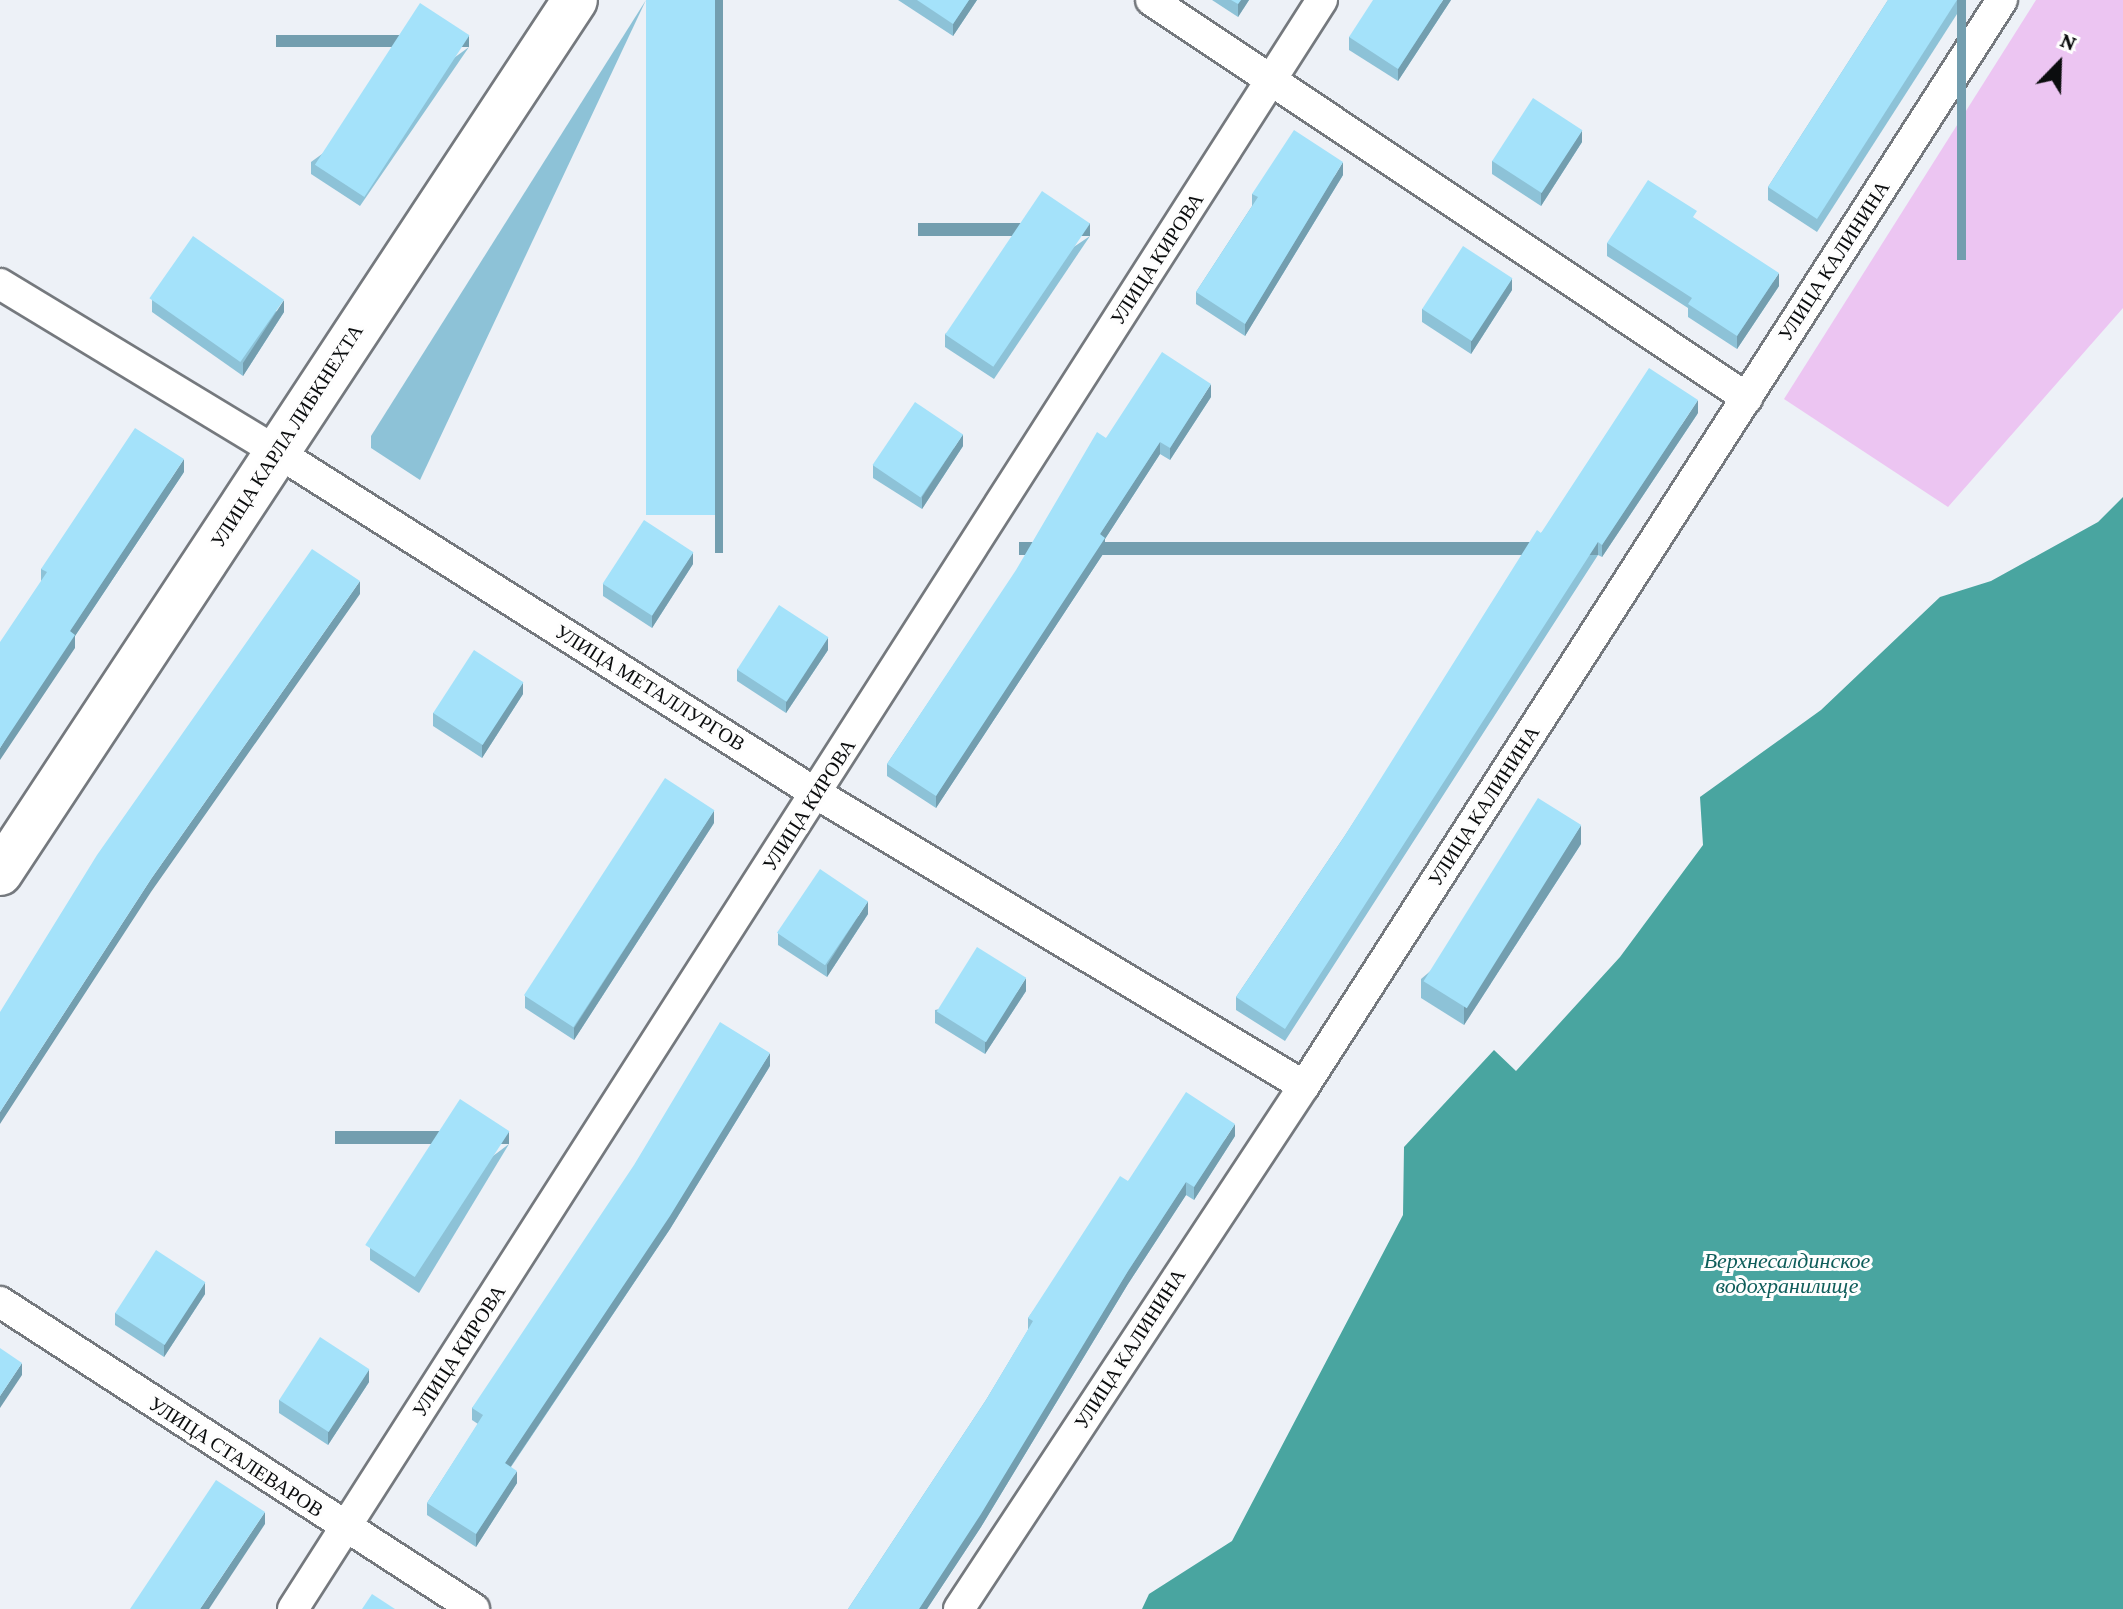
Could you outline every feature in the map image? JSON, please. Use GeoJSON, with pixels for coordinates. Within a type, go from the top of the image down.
{"type":"FeatureCollection","features":[{"type":"Feature","properties":{"kind":"main road","name":"УЛИЦА КАРЛА ЛИБКНЕХТА"},"geometry":{"type":"LineString","coordinates":[[0,873],[575,0]]}},
{"type":"Feature","properties":{"kind":"street"},"geometry":{"type":"LineString","coordinates":[[1151,0],[1273,78],[1747,398]]}},
{"type":"Feature","properties":{"kind":"street","name":"УЛИЦА КИРОВА"},"geometry":{"type":"LineString","coordinates":[[293,1609],[1322,0]]}},
{"type":"Feature","properties":{"kind":"street","name":"УЛИЦА КАЛИНИНА"},"geometry":{"type":"LineString","coordinates":[[959,1609],[1304,1086],[2002,0]]}},
{"type":"Feature","properties":{"kind":"street","name":"УЛИЦА МЕТАЛЛУРГОВ"},"geometry":{"type":"LineString","coordinates":[[0,284],[277,452],[817,794],[1304,1086]]}},
{"type":"Feature","properties":{"kind":"street","name":"УЛИЦА СТАЛЕВАРОВ"},"geometry":{"type":"LineString","coordinates":[[0,1302],[474,1609]]}},
{"type":"Feature","properties":{"kind":"shaded area"},"geometry":{"type":"Polygon","coordinates":[[[2036,0],[2123,0],[2123,308],[1948,507],[1784,399],[2036,0]]]}},
{"type":"Feature","properties":{"kind":"water","name":"Верхнесалдинское водохранилище"},"geometry":{"type":"Polygon","coordinates":[[[2123,497],[2123,1609],[1142,1609],[1149,1594],[1232,1541],[1403,1215],[1404,1147],[1494,1050],[1516,1071],[1620,957],[1703,845],[1700,797],[1821,710],[1940,597],[1991,581],[2098,522],[2123,497]]]}},
{"type":"Feature","properties":{"kind":"building"},"geometry":{"type":"Polygon","coordinates":[[[646,0],[715,0],[715,515],[646,515],[646,0]]]}},
{"type":"Feature","properties":{"kind":"building"},"geometry":{"type":"Polygon","coordinates":[[[917,0],[969,0],[953,24],[917,0]]]}},
{"type":"Feature","properties":{"kind":"building"},"geometry":{"type":"Polygon","coordinates":[[[1373,0],[1443,0],[1398,69],[1349,37],[1373,0]]]}},
{"type":"Feature","properties":{"kind":"building"},"geometry":{"type":"Polygon","coordinates":[[[1888,0],[1957,0],[1817,219],[1768,187],[1888,0]]]}},
{"type":"Feature","properties":{"kind":"building"},"geometry":{"type":"Polygon","coordinates":[[[420,3],[469,35],[364,197],[315,165],[420,3]]]}},
{"type":"Feature","properties":{"kind":"building"},"geometry":{"type":"Polygon","coordinates":[[[1533,98],[1582,130],[1542,193],[1492,161],[1533,98]]]}},
{"type":"Feature","properties":{"kind":"building"},"geometry":{"type":"Polygon","coordinates":[[[1294,130],[1343,162],[1245,324],[1196,292],[1258,197],[1252,194],[1294,130]]]}},
{"type":"Feature","properties":{"kind":"building"},"geometry":{"type":"Polygon","coordinates":[[[1648,180],[1697,211],[1693,217],[1779,273],[1737,336],[1688,304],[1692,298],[1607,243],[1648,180]]]}},
{"type":"Feature","properties":{"kind":"building"},"geometry":{"type":"Polygon","coordinates":[[[1042,191],[1090,223],[993,367],[945,334],[1042,191]]]}},
{"type":"Feature","properties":{"kind":"building"},"geometry":{"type":"Polygon","coordinates":[[[193,236],[284,300],[240,362],[149,298],[193,236]]]}},
{"type":"Feature","properties":{"kind":"building"},"geometry":{"type":"Polygon","coordinates":[[[1463,246],[1512,278],[1472,341],[1422,309],[1463,246]]]}},
{"type":"Feature","properties":{"kind":"building"},"geometry":{"type":"Polygon","coordinates":[[[1162,352],[1211,384],[1170,448],[1160,442],[1100,534],[1105,538],[936,796],[887,764],[1016,570],[1097,432],[1106,438],[1162,352]]]}},
{"type":"Feature","properties":{"kind":"building"},"geometry":{"type":"Polygon","coordinates":[[[1649,368],[1698,400],[1602,545],[1598,542],[1285,1029],[1236,997],[1344,837],[1537,530],[1541,533],[1649,368]]]}},
{"type":"Feature","properties":{"kind":"building"},"geometry":{"type":"Polygon","coordinates":[[[915,402],[963,434],[921,497],[873,465],[915,402]]]}},
{"type":"Feature","properties":{"kind":"building"},"geometry":{"type":"Polygon","coordinates":[[[135,428],[184,459],[70,631],[75,635],[0,748],[0,642],[47,572],[41,569],[135,428]]]}},
{"type":"Feature","properties":{"kind":"building"},"geometry":{"type":"Polygon","coordinates":[[[644,520],[693,552],[652,616],[603,584],[644,520]]]}},
{"type":"Feature","properties":{"kind":"building"},"geometry":{"type":"Polygon","coordinates":[[[312,549],[360,581],[151,879],[0,1112],[0,1012],[97,855],[312,549]]]}},
{"type":"Feature","properties":{"kind":"building"},"geometry":{"type":"Polygon","coordinates":[[[779,605],[828,637],[787,702],[737,670],[779,605]]]}},
{"type":"Feature","properties":{"kind":"building"},"geometry":{"type":"Polygon","coordinates":[[[474,650],[523,682],[483,745],[433,713],[474,650]]]}},
{"type":"Feature","properties":{"kind":"building"},"geometry":{"type":"Polygon","coordinates":[[[665,778],[714,810],[573,1027],[524,995],[665,778]]]}},
{"type":"Feature","properties":{"kind":"building"},"geometry":{"type":"Polygon","coordinates":[[[1538,798],[1581,825],[1467,1008],[1424,981],[1538,798]]]}},
{"type":"Feature","properties":{"kind":"building"},"geometry":{"type":"Polygon","coordinates":[[[820,869],[868,901],[825,965],[777,933],[820,869]]]}},
{"type":"Feature","properties":{"kind":"building"},"geometry":{"type":"Polygon","coordinates":[[[977,947],[1026,978],[986,1042],[937,1011],[977,947]]]}},
{"type":"Feature","properties":{"kind":"building"},"geometry":{"type":"Polygon","coordinates":[[[720,1022],[770,1053],[670,1216],[505,1463],[517,1471],[476,1534],[427,1503],[483,1415],[472,1408],[634,1165],[720,1022]]]}},
{"type":"Feature","properties":{"kind":"building"},"geometry":{"type":"Polygon","coordinates":[[[1186,1092],[1235,1124],[1194,1187],[1186,1182],[1128,1271],[981,1514],[919,1609],[848,1609],[986,1400],[1033,1321],[1028,1318],[1120,1176],[1128,1181],[1186,1092]]]}},
{"type":"Feature","properties":{"kind":"building"},"geometry":{"type":"Polygon","coordinates":[[[460,1099],[509,1131],[415,1277],[365,1245],[460,1099]]]}},
{"type":"Feature","properties":{"kind":"building"},"geometry":{"type":"Polygon","coordinates":[[[156,1250],[205,1282],[165,1345],[115,1313],[156,1250]]]}},
{"type":"Feature","properties":{"kind":"building"},"geometry":{"type":"Polygon","coordinates":[[[320,1337],[369,1369],[329,1432],[279,1400],[320,1337]]]}},
{"type":"Feature","properties":{"kind":"building"},"geometry":{"type":"Polygon","coordinates":[[[0,1348],[22,1363],[0,1396],[0,1348]]]}},
{"type":"Feature","properties":{"kind":"building"},"geometry":{"type":"Polygon","coordinates":[[[216,1480],[265,1512],[200,1609],[130,1609],[216,1480]]]}},
{"type":"Feature","properties":{"kind":"building"},"geometry":{"type":"Polygon","coordinates":[[[372,1594],[395,1609],[362,1609],[372,1594]]]}}]}
